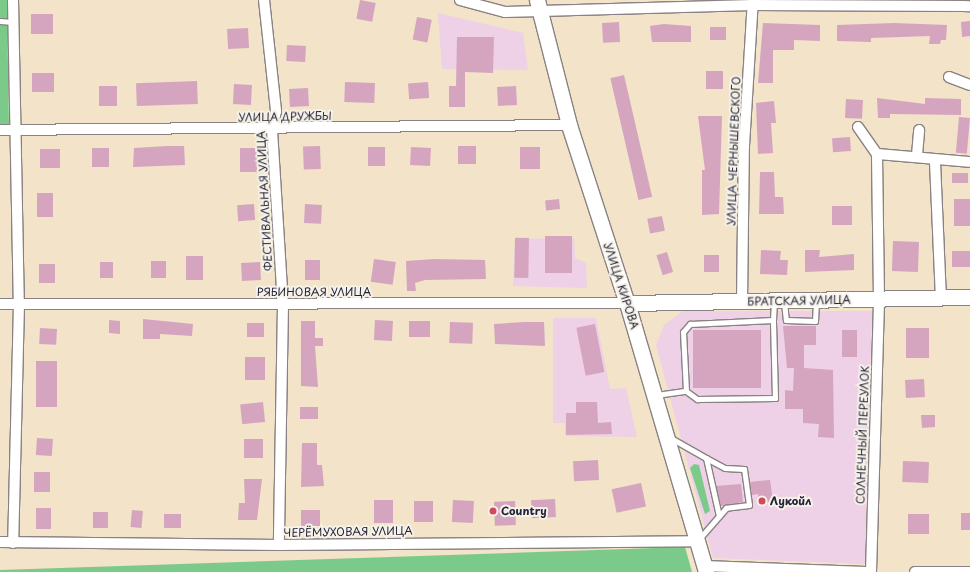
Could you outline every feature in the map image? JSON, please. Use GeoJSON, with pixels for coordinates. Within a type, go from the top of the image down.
{"type":"FeatureCollection","features":[{"type":"Feature","properties":{"kind":"main road","name":"УЛИЦА КИРОВА"},"geometry":{"type":"LineString","coordinates":[[538,6],[569,125],[627,303],[705,569]]}},
{"type":"Feature","properties":{"kind":"main road","name":"БРАТСКАЯ УЛИЦА"},"geometry":{"type":"LineString","coordinates":[[627,303],[779,302],[879,298],[970,297]]}},
{"type":"Feature","properties":{"kind":"street"},"geometry":{"type":"LineString","coordinates":[[12,0],[17,131],[19,304],[14,543]]}},
{"type":"Feature","properties":{"kind":"street","name":"ФЕСТИВАЛЬНАЯ УЛИЦА"},"geometry":{"type":"LineString","coordinates":[[264,0],[276,111],[272,130],[283,305],[279,545]]}},
{"type":"Feature","properties":{"kind":"street"},"geometry":{"type":"LineString","coordinates":[[460,0],[505,12],[538,6],[753,2],[886,2],[970,6]]}},
{"type":"Feature","properties":{"kind":"street","name":"УЛИЦА ЧЕРНЫШЕВСКОГО"},"geometry":{"type":"LineString","coordinates":[[742,302],[744,146],[753,2]]}},
{"type":"Feature","properties":{"kind":"street"},"geometry":{"type":"LineString","coordinates":[[949,77],[970,85]]}},
{"type":"Feature","properties":{"kind":"street","name":"УЛИЦА ДРУЖБЫ"},"geometry":{"type":"LineString","coordinates":[[0,130],[272,130],[569,125]]}},
{"type":"Feature","properties":{"kind":"street"},"geometry":{"type":"LineString","coordinates":[[858,127],[877,154],[917,155],[935,162],[970,162]]}},
{"type":"Feature","properties":{"kind":"street"},"geometry":{"type":"LineString","coordinates":[[917,155],[919,130]]}},
{"type":"Feature","properties":{"kind":"street","name":"СОЛНЕЧНЫЙ ПЕРЕУЛОК"},"geometry":{"type":"LineString","coordinates":[[871,572],[879,298],[877,154]]}},
{"type":"Feature","properties":{"kind":"street"},"geometry":{"type":"LineString","coordinates":[[935,162],[941,297]]}},
{"type":"Feature","properties":{"kind":"street","name":"РЯБИНОВАЯ УЛИЦА"},"geometry":{"type":"LineString","coordinates":[[0,304],[283,305],[627,303]]}},
{"type":"Feature","properties":{"kind":"street","name":"ЧЕРЁМУХОВАЯ УЛИЦА"},"geometry":{"type":"LineString","coordinates":[[0,542],[279,545],[697,541]]}},
{"type":"Feature","properties":{"kind":"street"},"geometry":{"type":"LineString","coordinates":[[705,569],[866,572]]}},
{"type":"Feature","properties":{"kind":"street"},"geometry":{"type":"LineString","coordinates":[[915,572],[970,572]]}},
{"type":"Feature","properties":{"kind":"lane"},"geometry":{"type":"LineString","coordinates":[[0,21],[13,22]]}},
{"type":"Feature","properties":{"kind":"lane"},"geometry":{"type":"LineString","coordinates":[[654,395],[686,391],[697,399],[775,398],[773,320],[779,302]]}},
{"type":"Feature","properties":{"kind":"lane"},"geometry":{"type":"LineString","coordinates":[[686,391],[683,332],[690,324],[773,320]]}},
{"type":"Feature","properties":{"kind":"lane"},"geometry":{"type":"LineString","coordinates":[[666,435],[725,468],[744,469],[749,505],[726,508],[697,541]]}},
{"type":"Feature","properties":{"kind":"lane"},"geometry":{"type":"LineString","coordinates":[[706,458],[719,516]]}},
{"type":"Feature","properties":{"kind":"shaded area"},"geometry":{"type":"Polygon","coordinates":[[[438,13],[523,33],[528,70],[442,69],[438,13]]]}},
{"type":"Feature","properties":{"kind":"shaded area"},"geometry":{"type":"Polygon","coordinates":[[[574,238],[575,258],[586,263],[587,288],[513,286],[515,239],[574,238]]]}},
{"type":"Feature","properties":{"kind":"shaded area"},"geometry":{"type":"Polygon","coordinates":[[[683,311],[872,311],[865,564],[713,558],[656,345],[664,325],[683,311]]]}},
{"type":"Feature","properties":{"kind":"shaded area"},"geometry":{"type":"Polygon","coordinates":[[[553,318],[596,318],[610,389],[626,388],[637,437],[565,436],[565,423],[553,423],[553,318]]]}},
{"type":"Feature","properties":{"kind":"green space"},"geometry":{"type":"Polygon","coordinates":[[[0,0],[7,0],[9,126],[0,125],[0,0]]]}},
{"type":"Feature","properties":{"kind":"green space"},"geometry":{"type":"Polygon","coordinates":[[[694,464],[699,465],[710,511],[705,514],[690,468],[694,464]]]}},
{"type":"Feature","properties":{"kind":"green space"},"geometry":{"type":"Polygon","coordinates":[[[685,547],[692,572],[0,572],[0,570],[685,547]]]}},
{"type":"Feature","properties":{"kind":"building"},"geometry":{"type":"Polygon","coordinates":[[[360,0],[376,3],[372,22],[356,19],[360,0]]]}},
{"type":"Feature","properties":{"kind":"building"},"geometry":{"type":"Polygon","coordinates":[[[31,14],[53,14],[53,34],[31,34],[31,14]]]}},
{"type":"Feature","properties":{"kind":"building"},"geometry":{"type":"Polygon","coordinates":[[[417,17],[432,20],[427,42],[413,40],[417,17]]]}},
{"type":"Feature","properties":{"kind":"building"},"geometry":{"type":"Polygon","coordinates":[[[970,21],[970,36],[962,37],[961,22],[970,21]]]}},
{"type":"Feature","properties":{"kind":"building"},"geometry":{"type":"Polygon","coordinates":[[[619,22],[620,42],[603,43],[602,23],[619,22]]]}},
{"type":"Feature","properties":{"kind":"building"},"geometry":{"type":"Polygon","coordinates":[[[763,23],[820,25],[820,41],[794,40],[794,50],[773,50],[773,83],[758,83],[763,23]]]}},
{"type":"Feature","properties":{"kind":"building"},"geometry":{"type":"Polygon","coordinates":[[[894,23],[947,25],[946,40],[941,40],[940,44],[929,44],[930,36],[871,38],[871,42],[837,41],[837,25],[894,23]]]}},
{"type":"Feature","properties":{"kind":"building"},"geometry":{"type":"Polygon","coordinates":[[[664,24],[691,26],[691,42],[652,42],[650,26],[664,24]]]}},
{"type":"Feature","properties":{"kind":"building"},"geometry":{"type":"Polygon","coordinates":[[[710,27],[726,27],[726,40],[710,40],[710,27]]]}},
{"type":"Feature","properties":{"kind":"building"},"geometry":{"type":"Polygon","coordinates":[[[248,28],[249,48],[228,49],[227,29],[248,28]]]}},
{"type":"Feature","properties":{"kind":"building"},"geometry":{"type":"Polygon","coordinates":[[[457,37],[494,37],[493,73],[465,72],[465,107],[449,107],[449,86],[456,86],[457,37]]]}},
{"type":"Feature","properties":{"kind":"building"},"geometry":{"type":"Polygon","coordinates":[[[287,45],[306,46],[305,62],[286,61],[287,45]]]}},
{"type":"Feature","properties":{"kind":"building"},"geometry":{"type":"Polygon","coordinates":[[[706,71],[723,71],[723,89],[706,89],[706,71]]]}},
{"type":"Feature","properties":{"kind":"building"},"geometry":{"type":"Polygon","coordinates":[[[32,73],[54,73],[54,92],[32,92],[32,73]]]}},
{"type":"Feature","properties":{"kind":"building"},"geometry":{"type":"Polygon","coordinates":[[[624,75],[652,197],[638,200],[610,78],[624,75]]]}},
{"type":"Feature","properties":{"kind":"building"},"geometry":{"type":"Polygon","coordinates":[[[197,81],[198,104],[137,106],[136,83],[197,81]]]}},
{"type":"Feature","properties":{"kind":"building"},"geometry":{"type":"Polygon","coordinates":[[[345,82],[375,83],[374,103],[344,102],[345,82]]]}},
{"type":"Feature","properties":{"kind":"building"},"geometry":{"type":"Polygon","coordinates":[[[428,82],[429,98],[409,99],[408,83],[428,82]]]}},
{"type":"Feature","properties":{"kind":"building"},"geometry":{"type":"Polygon","coordinates":[[[234,84],[252,85],[251,105],[233,104],[234,84]]]}},
{"type":"Feature","properties":{"kind":"building"},"geometry":{"type":"Polygon","coordinates":[[[99,86],[117,86],[117,106],[99,106],[99,86]]]}},
{"type":"Feature","properties":{"kind":"building"},"geometry":{"type":"Polygon","coordinates":[[[516,86],[517,105],[498,106],[497,87],[516,86]]]}},
{"type":"Feature","properties":{"kind":"building"},"geometry":{"type":"Polygon","coordinates":[[[308,88],[309,106],[290,107],[289,89],[308,88]]]}},
{"type":"Feature","properties":{"kind":"building"},"geometry":{"type":"Polygon","coordinates":[[[877,98],[925,104],[925,98],[961,99],[961,115],[890,114],[890,118],[878,118],[877,98]]]}},
{"type":"Feature","properties":{"kind":"building"},"geometry":{"type":"Polygon","coordinates":[[[846,99],[863,100],[862,119],[845,118],[846,99]]]}},
{"type":"Feature","properties":{"kind":"building"},"geometry":{"type":"Polygon","coordinates":[[[774,101],[776,123],[771,123],[773,153],[758,154],[756,103],[774,101]]]}},
{"type":"Feature","properties":{"kind":"building"},"geometry":{"type":"Polygon","coordinates":[[[698,116],[722,116],[719,214],[702,215],[702,170],[705,170],[698,116]]]}},
{"type":"Feature","properties":{"kind":"building"},"geometry":{"type":"Polygon","coordinates":[[[959,117],[970,118],[967,154],[956,153],[959,117]]]}},
{"type":"Feature","properties":{"kind":"building"},"geometry":{"type":"Polygon","coordinates":[[[850,137],[851,151],[833,152],[832,138],[850,137]]]}},
{"type":"Feature","properties":{"kind":"building"},"geometry":{"type":"Polygon","coordinates":[[[184,146],[185,165],[133,167],[134,148],[184,146]]]}},
{"type":"Feature","properties":{"kind":"building"},"geometry":{"type":"Polygon","coordinates":[[[320,146],[321,169],[304,170],[303,147],[320,146]]]}},
{"type":"Feature","properties":{"kind":"building"},"geometry":{"type":"Polygon","coordinates":[[[458,146],[476,146],[476,164],[458,164],[458,146]]]}},
{"type":"Feature","properties":{"kind":"building"},"geometry":{"type":"Polygon","coordinates":[[[368,147],[385,147],[385,166],[368,166],[368,147]]]}},
{"type":"Feature","properties":{"kind":"building"},"geometry":{"type":"Polygon","coordinates":[[[411,147],[431,148],[430,166],[410,165],[411,147]]]}},
{"type":"Feature","properties":{"kind":"building"},"geometry":{"type":"Polygon","coordinates":[[[520,147],[540,147],[540,169],[520,169],[520,147]]]}},
{"type":"Feature","properties":{"kind":"building"},"geometry":{"type":"Polygon","coordinates":[[[92,148],[109,148],[109,167],[92,167],[92,148]]]}},
{"type":"Feature","properties":{"kind":"building"},"geometry":{"type":"Polygon","coordinates":[[[240,148],[257,148],[257,172],[240,172],[240,148]]]}},
{"type":"Feature","properties":{"kind":"building"},"geometry":{"type":"Polygon","coordinates":[[[40,149],[60,149],[60,168],[40,168],[40,149]]]}},
{"type":"Feature","properties":{"kind":"building"},"geometry":{"type":"Polygon","coordinates":[[[760,172],[774,172],[775,197],[783,197],[784,214],[759,214],[760,172]]]}},
{"type":"Feature","properties":{"kind":"building"},"geometry":{"type":"Polygon","coordinates":[[[952,173],[968,173],[968,183],[952,183],[952,173]]]}},
{"type":"Feature","properties":{"kind":"building"},"geometry":{"type":"Polygon","coordinates":[[[37,193],[53,193],[53,217],[37,217],[37,193]]]}},
{"type":"Feature","properties":{"kind":"building"},"geometry":{"type":"Polygon","coordinates":[[[559,199],[560,209],[546,210],[545,200],[559,199]]]}},
{"type":"Feature","properties":{"kind":"building"},"geometry":{"type":"Polygon","coordinates":[[[954,199],[970,199],[970,226],[954,226],[954,199]]]}},
{"type":"Feature","properties":{"kind":"building"},"geometry":{"type":"Polygon","coordinates":[[[254,204],[255,220],[238,221],[237,205],[254,204]]]}},
{"type":"Feature","properties":{"kind":"building"},"geometry":{"type":"Polygon","coordinates":[[[305,204],[322,205],[321,224],[304,223],[305,204]]]}},
{"type":"Feature","properties":{"kind":"building"},"geometry":{"type":"Polygon","coordinates":[[[832,206],[852,206],[852,225],[832,225],[832,206]]]}},
{"type":"Feature","properties":{"kind":"building"},"geometry":{"type":"Polygon","coordinates":[[[662,216],[665,231],[650,234],[647,219],[662,216]]]}},
{"type":"Feature","properties":{"kind":"building"},"geometry":{"type":"Polygon","coordinates":[[[545,236],[572,236],[572,273],[545,273],[545,236]]]}},
{"type":"Feature","properties":{"kind":"building"},"geometry":{"type":"Polygon","coordinates":[[[515,238],[529,238],[528,278],[514,278],[515,238]]]}},
{"type":"Feature","properties":{"kind":"building"},"geometry":{"type":"Polygon","coordinates":[[[893,241],[919,242],[918,272],[892,271],[893,241]]]}},
{"type":"Feature","properties":{"kind":"building"},"geometry":{"type":"Polygon","coordinates":[[[761,250],[781,251],[780,260],[788,260],[787,275],[760,274],[761,250]]]}},
{"type":"Feature","properties":{"kind":"building"},"geometry":{"type":"Polygon","coordinates":[[[805,250],[820,250],[819,257],[854,254],[854,270],[805,272],[805,250]]]}},
{"type":"Feature","properties":{"kind":"building"},"geometry":{"type":"Polygon","coordinates":[[[952,251],[970,251],[970,267],[952,267],[952,251]]]}},
{"type":"Feature","properties":{"kind":"building"},"geometry":{"type":"Polygon","coordinates":[[[667,252],[673,272],[663,275],[656,255],[667,252]]]}},
{"type":"Feature","properties":{"kind":"building"},"geometry":{"type":"Polygon","coordinates":[[[704,255],[719,255],[719,272],[704,272],[704,255]]]}},
{"type":"Feature","properties":{"kind":"building"},"geometry":{"type":"Polygon","coordinates":[[[186,256],[203,256],[203,280],[186,280],[186,256]]]}},
{"type":"Feature","properties":{"kind":"building"},"geometry":{"type":"Polygon","coordinates":[[[374,259],[396,262],[393,285],[371,282],[374,259]]]}},
{"type":"Feature","properties":{"kind":"building"},"geometry":{"type":"Polygon","coordinates":[[[435,259],[485,260],[486,279],[425,280],[415,283],[416,291],[407,291],[406,261],[435,259]]]}},
{"type":"Feature","properties":{"kind":"building"},"geometry":{"type":"Polygon","coordinates":[[[305,260],[320,260],[320,280],[305,280],[305,260]]]}},
{"type":"Feature","properties":{"kind":"building"},"geometry":{"type":"Polygon","coordinates":[[[151,261],[166,261],[166,278],[151,278],[151,261]]]}},
{"type":"Feature","properties":{"kind":"building"},"geometry":{"type":"Polygon","coordinates":[[[100,262],[113,262],[113,278],[100,278],[100,262]]]}},
{"type":"Feature","properties":{"kind":"building"},"geometry":{"type":"Polygon","coordinates":[[[260,262],[261,280],[242,281],[241,263],[260,262]]]}},
{"type":"Feature","properties":{"kind":"building"},"geometry":{"type":"Polygon","coordinates":[[[39,264],[55,264],[55,283],[39,283],[39,264]]]}},
{"type":"Feature","properties":{"kind":"building"},"geometry":{"type":"Polygon","coordinates":[[[143,319],[193,324],[192,336],[160,334],[160,339],[143,339],[143,319]]]}},
{"type":"Feature","properties":{"kind":"building"},"geometry":{"type":"Polygon","coordinates":[[[109,320],[120,321],[120,334],[109,333],[109,320]]]}},
{"type":"Feature","properties":{"kind":"building"},"geometry":{"type":"Polygon","coordinates":[[[375,320],[393,321],[392,341],[374,340],[375,320]]]}},
{"type":"Feature","properties":{"kind":"building"},"geometry":{"type":"Polygon","coordinates":[[[301,321],[315,321],[315,338],[323,338],[323,346],[315,346],[318,387],[301,386],[301,321]]]}},
{"type":"Feature","properties":{"kind":"building"},"geometry":{"type":"Polygon","coordinates":[[[409,321],[430,321],[430,337],[409,337],[409,321]]]}},
{"type":"Feature","properties":{"kind":"building"},"geometry":{"type":"Polygon","coordinates":[[[450,322],[473,323],[472,344],[449,343],[450,322]]]}},
{"type":"Feature","properties":{"kind":"building"},"geometry":{"type":"Polygon","coordinates":[[[544,322],[545,346],[495,344],[494,324],[544,322]]]}},
{"type":"Feature","properties":{"kind":"building"},"geometry":{"type":"Polygon","coordinates":[[[247,323],[264,323],[264,337],[247,337],[247,323]]]}},
{"type":"Feature","properties":{"kind":"building"},"geometry":{"type":"Polygon","coordinates":[[[595,324],[604,372],[586,376],[576,328],[595,324]]]}},
{"type":"Feature","properties":{"kind":"building"},"geometry":{"type":"Polygon","coordinates":[[[783,326],[816,326],[816,345],[804,345],[804,368],[833,370],[834,438],[818,437],[819,424],[803,423],[803,409],[785,409],[785,390],[793,391],[794,368],[787,368],[783,326]]]}},
{"type":"Feature","properties":{"kind":"building"},"geometry":{"type":"Polygon","coordinates":[[[40,328],[57,329],[56,345],[39,344],[40,328]]]}},
{"type":"Feature","properties":{"kind":"building"},"geometry":{"type":"Polygon","coordinates":[[[906,328],[929,328],[929,358],[906,358],[906,328]]]}},
{"type":"Feature","properties":{"kind":"building"},"geometry":{"type":"Polygon","coordinates":[[[693,330],[761,330],[761,388],[693,388],[693,330]]]}},
{"type":"Feature","properties":{"kind":"building"},"geometry":{"type":"Polygon","coordinates":[[[842,330],[857,330],[857,357],[842,357],[842,330]]]}},
{"type":"Feature","properties":{"kind":"building"},"geometry":{"type":"Polygon","coordinates":[[[245,357],[265,357],[265,380],[245,380],[245,357]]]}},
{"type":"Feature","properties":{"kind":"building"},"geometry":{"type":"Polygon","coordinates":[[[36,361],[57,361],[57,407],[36,407],[36,361]]]}},
{"type":"Feature","properties":{"kind":"building"},"geometry":{"type":"Polygon","coordinates":[[[924,379],[925,397],[906,398],[905,380],[924,379]]]}},
{"type":"Feature","properties":{"kind":"building"},"geometry":{"type":"Polygon","coordinates":[[[263,402],[265,422],[242,424],[240,404],[263,402]]]}},
{"type":"Feature","properties":{"kind":"building"},"geometry":{"type":"Polygon","coordinates":[[[576,402],[597,402],[598,423],[611,422],[612,434],[566,435],[566,413],[576,413],[576,402]]]}},
{"type":"Feature","properties":{"kind":"building"},"geometry":{"type":"Polygon","coordinates":[[[300,407],[318,407],[318,419],[300,419],[300,407]]]}},
{"type":"Feature","properties":{"kind":"building"},"geometry":{"type":"Polygon","coordinates":[[[921,415],[935,415],[935,427],[922,428],[921,415]]]}},
{"type":"Feature","properties":{"kind":"building"},"geometry":{"type":"Polygon","coordinates":[[[37,438],[53,439],[52,456],[36,455],[37,438]]]}},
{"type":"Feature","properties":{"kind":"building"},"geometry":{"type":"Polygon","coordinates":[[[244,439],[263,439],[263,458],[244,458],[244,439]]]}},
{"type":"Feature","properties":{"kind":"building"},"geometry":{"type":"Polygon","coordinates":[[[302,443],[317,443],[317,465],[322,465],[324,486],[301,487],[302,443]]]}},
{"type":"Feature","properties":{"kind":"building"},"geometry":{"type":"Polygon","coordinates":[[[598,460],[599,480],[574,481],[573,461],[598,460]]]}},
{"type":"Feature","properties":{"kind":"building"},"geometry":{"type":"Polygon","coordinates":[[[903,461],[929,462],[928,483],[902,482],[903,461]]]}},
{"type":"Feature","properties":{"kind":"building"},"geometry":{"type":"Polygon","coordinates":[[[34,472],[50,472],[50,492],[34,492],[34,472]]]}},
{"type":"Feature","properties":{"kind":"building"},"geometry":{"type":"Polygon","coordinates":[[[244,479],[262,479],[257,520],[238,520],[239,503],[245,503],[244,479]]]}},
{"type":"Feature","properties":{"kind":"building"},"geometry":{"type":"Polygon","coordinates":[[[770,480],[773,501],[760,503],[758,494],[752,495],[750,482],[770,480]]]}},
{"type":"Feature","properties":{"kind":"building"},"geometry":{"type":"Polygon","coordinates":[[[641,483],[646,506],[617,513],[612,489],[641,483]]]}},
{"type":"Feature","properties":{"kind":"building"},"geometry":{"type":"Polygon","coordinates":[[[741,484],[743,502],[721,506],[716,486],[741,484]]]}},
{"type":"Feature","properties":{"kind":"building"},"geometry":{"type":"Polygon","coordinates":[[[555,499],[556,517],[532,518],[531,500],[555,499]]]}},
{"type":"Feature","properties":{"kind":"building"},"geometry":{"type":"Polygon","coordinates":[[[374,500],[393,500],[393,523],[374,523],[374,500]]]}},
{"type":"Feature","properties":{"kind":"building"},"geometry":{"type":"Polygon","coordinates":[[[453,500],[474,501],[473,523],[452,522],[453,500]]]}},
{"type":"Feature","properties":{"kind":"building"},"geometry":{"type":"Polygon","coordinates":[[[414,501],[433,501],[433,522],[414,522],[414,501]]]}},
{"type":"Feature","properties":{"kind":"building"},"geometry":{"type":"Polygon","coordinates":[[[515,501],[516,525],[495,526],[494,502],[515,501]]]}},
{"type":"Feature","properties":{"kind":"building"},"geometry":{"type":"Polygon","coordinates":[[[36,508],[51,508],[51,529],[36,529],[36,508]]]}},
{"type":"Feature","properties":{"kind":"building"},"geometry":{"type":"Polygon","coordinates":[[[132,510],[143,511],[141,528],[131,527],[132,510]]]}},
{"type":"Feature","properties":{"kind":"building"},"geometry":{"type":"Polygon","coordinates":[[[301,510],[320,510],[320,526],[301,526],[301,510]]]}},
{"type":"Feature","properties":{"kind":"building"},"geometry":{"type":"Polygon","coordinates":[[[93,512],[108,512],[108,528],[93,528],[93,512]]]}},
{"type":"Feature","properties":{"kind":"building"},"geometry":{"type":"Polygon","coordinates":[[[961,513],[970,513],[970,530],[961,530],[961,513]]]}},
{"type":"Feature","properties":{"kind":"building"},"geometry":{"type":"Polygon","coordinates":[[[164,514],[181,514],[181,528],[164,528],[164,514]]]}},
{"type":"Feature","properties":{"kind":"building"},"geometry":{"type":"Polygon","coordinates":[[[908,514],[929,514],[929,534],[908,534],[908,514]]]}},
{"type":"Feature","properties":{"kind":"place","name":"Лукойл"},"geometry":{"type":"Point","coordinates":[762,501]}},
{"type":"Feature","properties":{"kind":"place","name":"Country"},"geometry":{"type":"Point","coordinates":[493,511]}}]}
